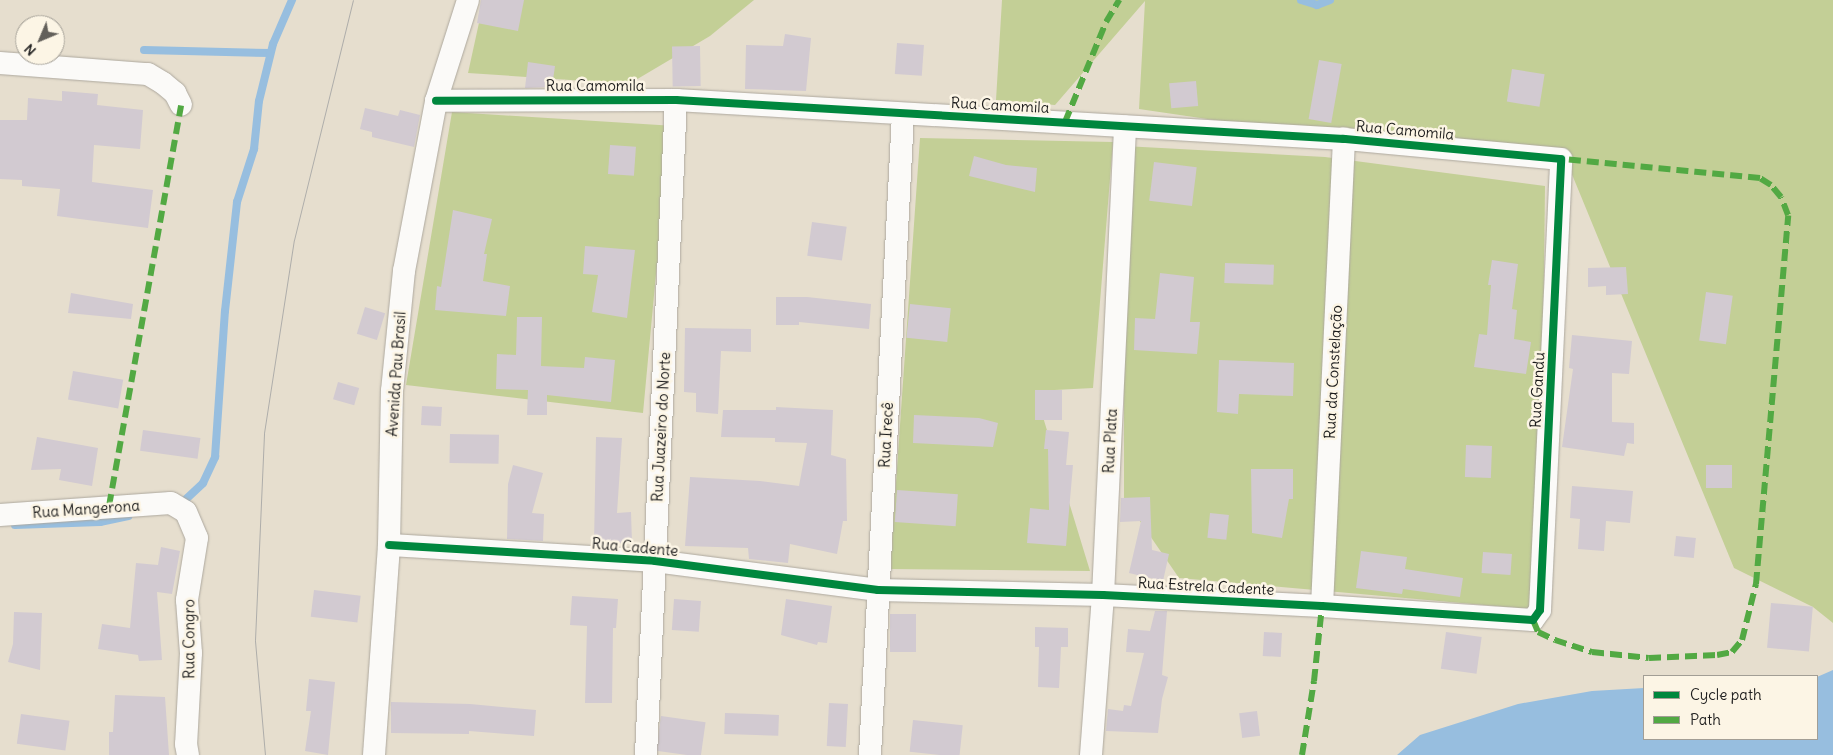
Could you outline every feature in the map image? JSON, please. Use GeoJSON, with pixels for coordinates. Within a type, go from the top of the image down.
{"type":"FeatureCollection","features":[{"type":"Feature","properties":{"kind":"street","name":"Avenida Pau Brasil"},"geometry":{"type":"LineString","coordinates":[[374,755],[389,545],[392,391],[403,280],[436,101],[468,0]]}},
{"type":"Feature","properties":{"kind":"street"},"geometry":{"type":"LineString","coordinates":[[0,63],[148,74],[164,83],[175,93],[181,105]]}},
{"type":"Feature","properties":{"kind":"street","name":"Rua Camomila"},"geometry":{"type":"LineString","coordinates":[[436,101],[676,100],[1344,138],[1561,159]]}},
{"type":"Feature","properties":{"kind":"street","name":"Rua Juazeiro do Norte"},"geometry":{"type":"LineString","coordinates":[[646,755],[676,100]]}},
{"type":"Feature","properties":{"kind":"street","name":"Rua Irecê"},"geometry":{"type":"LineString","coordinates":[[870,755],[902,114]]}},
{"type":"Feature","properties":{"kind":"street","name":"Rua Plata"},"geometry":{"type":"LineString","coordinates":[[1092,755],[1103,594],[1125,127]]}},
{"type":"Feature","properties":{"kind":"street","name":"Rua da Constelação"},"geometry":{"type":"LineString","coordinates":[[1322,606],[1344,138]]}},
{"type":"Feature","properties":{"kind":"street","name":"Rua Gandu"},"geometry":{"type":"LineString","coordinates":[[1533,620],[1540,610],[1561,159]]}},
{"type":"Feature","properties":{"kind":"street","name":"Rua Mangerona"},"geometry":{"type":"LineString","coordinates":[[0,515],[171,503]]}},
{"type":"Feature","properties":{"kind":"street","name":"Rua Congro"},"geometry":{"type":"LineString","coordinates":[[171,503],[186,512],[197,538],[187,600],[191,653],[186,744],[188,755]]}},
{"type":"Feature","properties":{"kind":"street","name":"Rua Cadente"},"geometry":{"type":"LineString","coordinates":[[389,545],[655,561],[878,590]]}},
{"type":"Feature","properties":{"kind":"street","name":"Rua Estrela Cadente"},"geometry":{"type":"LineString","coordinates":[[878,590],[1103,594],[1533,620]]}},
{"type":"Feature","properties":{"kind":"green space"},"geometry":{"type":"Polygon","coordinates":[[[484,0],[754,0],[710,36],[629,84],[468,73],[484,0]]]}},
{"type":"Feature","properties":{"kind":"green space"},"geometry":{"type":"Polygon","coordinates":[[[1002,0],[1833,0],[1833,623],[1813,607],[1734,568],[1571,172],[1139,109],[1145,1],[1055,105],[996,100],[1002,0]]]}},
{"type":"Feature","properties":{"kind":"green space"},"geometry":{"type":"Polygon","coordinates":[[[452,112],[675,126],[656,274],[643,413],[406,385],[452,112]]]}},
{"type":"Feature","properties":{"kind":"green space"},"geometry":{"type":"Polygon","coordinates":[[[920,138],[1113,142],[1093,388],[1035,391],[1090,571],[890,569],[920,138]]]}},
{"type":"Feature","properties":{"kind":"green space"},"geometry":{"type":"Polygon","coordinates":[[[1124,146],[1325,157],[1545,186],[1540,610],[1179,578],[1124,498],[1124,146]]]}},
{"type":"Feature","properties":{"kind":"water"},"geometry":{"type":"Polygon","coordinates":[[[1833,670],[1833,755],[1397,755],[1420,735],[1518,704],[1592,691],[1643,688],[1643,740],[1818,740],[1818,677],[1833,670]]]}},
{"type":"Feature","properties":{"kind":"building"},"geometry":{"type":"Polygon","coordinates":[[[481,0],[524,0],[518,31],[477,23],[481,0]]]}},
{"type":"Feature","properties":{"kind":"building"},"geometry":{"type":"Polygon","coordinates":[[[785,34],[811,38],[806,91],[745,89],[746,45],[783,46],[785,34]]]}},
{"type":"Feature","properties":{"kind":"building"},"geometry":{"type":"Polygon","coordinates":[[[897,43],[924,45],[922,76],[895,74],[897,43]]]}},
{"type":"Feature","properties":{"kind":"building"},"geometry":{"type":"Polygon","coordinates":[[[672,46],[700,46],[701,86],[673,86],[672,46]]]}},
{"type":"Feature","properties":{"kind":"building"},"geometry":{"type":"Polygon","coordinates":[[[1319,60],[1342,64],[1331,123],[1309,119],[1319,60]]]}},
{"type":"Feature","properties":{"kind":"building"},"geometry":{"type":"Polygon","coordinates":[[[528,62],[555,66],[552,87],[525,88],[528,62]]]}},
{"type":"Feature","properties":{"kind":"building"},"geometry":{"type":"Polygon","coordinates":[[[1512,69],[1545,74],[1539,107],[1507,102],[1512,69]]]}},
{"type":"Feature","properties":{"kind":"building"},"geometry":{"type":"Polygon","coordinates":[[[1196,81],[1198,106],[1171,108],[1169,83],[1196,81]]]}},
{"type":"Feature","properties":{"kind":"building"},"geometry":{"type":"Polygon","coordinates":[[[62,91],[98,94],[97,105],[143,110],[140,149],[94,145],[92,182],[153,190],[148,228],[57,216],[60,189],[22,186],[22,180],[0,179],[0,120],[27,120],[28,98],[62,101],[62,91]]]}},
{"type":"Feature","properties":{"kind":"building"},"geometry":{"type":"Polygon","coordinates":[[[365,108],[398,116],[400,110],[420,115],[414,147],[372,137],[372,132],[360,129],[365,108]]]}},
{"type":"Feature","properties":{"kind":"building"},"geometry":{"type":"Polygon","coordinates":[[[610,145],[636,147],[634,176],[608,174],[610,145]]]}},
{"type":"Feature","properties":{"kind":"building"},"geometry":{"type":"Polygon","coordinates":[[[974,156],[1006,165],[1037,168],[1035,192],[969,176],[974,156]]]}},
{"type":"Feature","properties":{"kind":"building"},"geometry":{"type":"Polygon","coordinates":[[[1154,162],[1197,167],[1192,206],[1149,201],[1154,162]]]}},
{"type":"Feature","properties":{"kind":"building"},"geometry":{"type":"Polygon","coordinates":[[[453,210],[492,219],[484,254],[487,254],[483,281],[510,286],[506,316],[435,310],[437,286],[441,287],[453,210]]]}},
{"type":"Feature","properties":{"kind":"building"},"geometry":{"type":"Polygon","coordinates":[[[812,222],[847,227],[842,261],[807,256],[812,222]]]}},
{"type":"Feature","properties":{"kind":"building"},"geometry":{"type":"Polygon","coordinates":[[[585,246],[635,250],[627,318],[592,312],[598,275],[583,274],[585,246]]]}},
{"type":"Feature","properties":{"kind":"building"},"geometry":{"type":"Polygon","coordinates":[[[1492,260],[1518,264],[1512,309],[1517,310],[1514,339],[1531,342],[1526,374],[1474,367],[1479,334],[1487,335],[1491,285],[1488,285],[1492,260]]]}},
{"type":"Feature","properties":{"kind":"building"},"geometry":{"type":"Polygon","coordinates":[[[1225,263],[1274,265],[1273,285],[1224,283],[1225,263]]]}},
{"type":"Feature","properties":{"kind":"building"},"geometry":{"type":"Polygon","coordinates":[[[1626,267],[1628,294],[1606,295],[1606,286],[1588,287],[1588,268],[1626,267]]]}},
{"type":"Feature","properties":{"kind":"building"},"geometry":{"type":"Polygon","coordinates":[[[1160,273],[1194,277],[1190,322],[1200,322],[1197,354],[1134,350],[1135,318],[1155,319],[1160,273]]]}},
{"type":"Feature","properties":{"kind":"building"},"geometry":{"type":"Polygon","coordinates":[[[1706,292],[1733,296],[1726,344],[1699,341],[1706,292]]]}},
{"type":"Feature","properties":{"kind":"building"},"geometry":{"type":"Polygon","coordinates":[[[71,293],[133,304],[131,319],[68,313],[71,293]]]}},
{"type":"Feature","properties":{"kind":"building"},"geometry":{"type":"Polygon","coordinates":[[[776,297],[807,297],[871,304],[869,329],[799,322],[799,325],[776,325],[776,297]]]}},
{"type":"Feature","properties":{"kind":"building"},"geometry":{"type":"Polygon","coordinates":[[[910,304],[951,308],[947,342],[906,338],[910,304]]]}},
{"type":"Feature","properties":{"kind":"building"},"geometry":{"type":"Polygon","coordinates":[[[365,307],[385,313],[377,340],[357,334],[365,307]]]}},
{"type":"Feature","properties":{"kind":"building"},"geometry":{"type":"Polygon","coordinates":[[[517,317],[542,317],[541,366],[584,368],[585,357],[615,360],[611,402],[547,395],[547,415],[527,415],[528,390],[496,389],[497,354],[516,355],[517,317]]]}},
{"type":"Feature","properties":{"kind":"building"},"geometry":{"type":"Polygon","coordinates":[[[685,328],[751,329],[751,352],[721,351],[718,414],[696,412],[696,393],[684,392],[685,328]]]}},
{"type":"Feature","properties":{"kind":"building"},"geometry":{"type":"Polygon","coordinates":[[[1572,335],[1632,341],[1629,374],[1612,373],[1612,422],[1634,423],[1634,444],[1627,443],[1624,456],[1562,447],[1573,369],[1569,368],[1572,335]]]}},
{"type":"Feature","properties":{"kind":"building"},"geometry":{"type":"Polygon","coordinates":[[[1219,360],[1294,363],[1293,396],[1239,394],[1238,414],[1217,412],[1219,360]]]}},
{"type":"Feature","properties":{"kind":"building"},"geometry":{"type":"Polygon","coordinates":[[[73,371],[123,380],[118,408],[68,400],[73,371]]]}},
{"type":"Feature","properties":{"kind":"building"},"geometry":{"type":"Polygon","coordinates":[[[338,382],[359,388],[354,405],[333,399],[338,382]]]}},
{"type":"Feature","properties":{"kind":"building"},"geometry":{"type":"Polygon","coordinates":[[[1035,390],[1062,390],[1062,420],[1035,420],[1035,390]]]}},
{"type":"Feature","properties":{"kind":"building"},"geometry":{"type":"Polygon","coordinates":[[[422,406],[442,407],[441,426],[421,425],[422,406]]]}},
{"type":"Feature","properties":{"kind":"building"},"geometry":{"type":"Polygon","coordinates":[[[776,407],[833,410],[831,455],[846,459],[847,521],[843,521],[837,554],[790,544],[788,563],[749,559],[748,548],[685,546],[690,477],[760,481],[799,486],[807,443],[775,442],[775,438],[721,437],[723,410],[776,410],[776,407]]]}},
{"type":"Feature","properties":{"kind":"building"},"geometry":{"type":"Polygon","coordinates":[[[914,415],[979,418],[998,423],[993,447],[913,443],[914,415]]]}},
{"type":"Feature","properties":{"kind":"building"},"geometry":{"type":"Polygon","coordinates":[[[143,430],[200,438],[198,459],[140,451],[143,430]]]}},
{"type":"Feature","properties":{"kind":"building"},"geometry":{"type":"Polygon","coordinates":[[[1046,430],[1069,432],[1066,465],[1073,465],[1066,546],[1027,543],[1030,508],[1049,510],[1048,449],[1044,449],[1046,430]]]}},
{"type":"Feature","properties":{"kind":"building"},"geometry":{"type":"Polygon","coordinates":[[[450,434],[499,435],[498,464],[449,463],[450,434]]]}},
{"type":"Feature","properties":{"kind":"building"},"geometry":{"type":"Polygon","coordinates":[[[37,437],[98,448],[92,486],[59,480],[61,469],[31,470],[37,437]]]}},
{"type":"Feature","properties":{"kind":"building"},"geometry":{"type":"Polygon","coordinates":[[[596,437],[622,438],[617,513],[631,512],[632,543],[594,544],[596,437]]]}},
{"type":"Feature","properties":{"kind":"building"},"geometry":{"type":"Polygon","coordinates":[[[1466,445],[1492,446],[1491,478],[1465,477],[1466,445]]]}},
{"type":"Feature","properties":{"kind":"building"},"geometry":{"type":"Polygon","coordinates":[[[513,465],[543,473],[532,513],[544,514],[543,541],[507,539],[508,484],[513,465]]]}},
{"type":"Feature","properties":{"kind":"building"},"geometry":{"type":"Polygon","coordinates":[[[1706,465],[1732,465],[1732,488],[1706,488],[1706,465]]]}},
{"type":"Feature","properties":{"kind":"building"},"geometry":{"type":"Polygon","coordinates":[[[1251,469],[1293,469],[1293,499],[1289,499],[1282,538],[1252,533],[1251,469]]]}},
{"type":"Feature","properties":{"kind":"building"},"geometry":{"type":"Polygon","coordinates":[[[1572,486],[1633,491],[1630,523],[1606,521],[1604,551],[1578,549],[1580,519],[1570,518],[1572,486]]]}},
{"type":"Feature","properties":{"kind":"building"},"geometry":{"type":"Polygon","coordinates":[[[897,490],[958,494],[956,526],[895,522],[897,490]]]}},
{"type":"Feature","properties":{"kind":"building"},"geometry":{"type":"Polygon","coordinates":[[[1150,497],[1152,550],[1169,554],[1163,581],[1129,573],[1141,521],[1120,522],[1121,498],[1150,497]]]}},
{"type":"Feature","properties":{"kind":"building"},"geometry":{"type":"Polygon","coordinates":[[[1210,513],[1229,515],[1226,540],[1207,538],[1210,513]]]}},
{"type":"Feature","properties":{"kind":"building"},"geometry":{"type":"Polygon","coordinates":[[[1676,536],[1696,538],[1694,558],[1674,556],[1676,536]]]}},
{"type":"Feature","properties":{"kind":"building"},"geometry":{"type":"Polygon","coordinates":[[[161,547],[180,551],[172,594],[157,592],[162,660],[139,661],[138,655],[98,649],[102,624],[130,628],[136,563],[158,565],[161,547]]]}},
{"type":"Feature","properties":{"kind":"building"},"geometry":{"type":"Polygon","coordinates":[[[1361,551],[1407,557],[1405,569],[1463,578],[1460,597],[1403,589],[1402,594],[1356,588],[1361,551]]]}},
{"type":"Feature","properties":{"kind":"building"},"geometry":{"type":"Polygon","coordinates":[[[1483,552],[1512,554],[1510,575],[1482,573],[1483,552]]]}},
{"type":"Feature","properties":{"kind":"building"},"geometry":{"type":"Polygon","coordinates":[[[314,590],[361,596],[357,623],[311,617],[314,590]]]}},
{"type":"Feature","properties":{"kind":"building"},"geometry":{"type":"Polygon","coordinates":[[[572,596],[618,599],[616,628],[613,628],[612,703],[585,703],[587,626],[570,625],[572,596]]]}},
{"type":"Feature","properties":{"kind":"building"},"geometry":{"type":"Polygon","coordinates":[[[674,599],[701,601],[699,632],[672,630],[674,599]]]}},
{"type":"Feature","properties":{"kind":"building"},"geometry":{"type":"Polygon","coordinates":[[[786,599],[832,606],[827,643],[818,642],[817,645],[781,635],[786,599]]]}},
{"type":"Feature","properties":{"kind":"building"},"geometry":{"type":"Polygon","coordinates":[[[1771,603],[1813,607],[1809,651],[1767,648],[1771,603]]]}},
{"type":"Feature","properties":{"kind":"building"},"geometry":{"type":"Polygon","coordinates":[[[1155,611],[1167,611],[1162,675],[1168,677],[1162,699],[1158,733],[1106,731],[1108,709],[1123,711],[1124,705],[1131,706],[1144,653],[1126,652],[1128,629],[1150,631],[1155,611]]]}},
{"type":"Feature","properties":{"kind":"building"},"geometry":{"type":"Polygon","coordinates":[[[14,612],[42,613],[40,670],[8,662],[13,644],[14,612]]]}},
{"type":"Feature","properties":{"kind":"building"},"geometry":{"type":"Polygon","coordinates":[[[890,614],[916,614],[916,652],[890,652],[890,614]]]}},
{"type":"Feature","properties":{"kind":"building"},"geometry":{"type":"Polygon","coordinates":[[[1035,627],[1068,628],[1068,647],[1061,647],[1059,688],[1038,687],[1039,647],[1035,647],[1035,627]]]}},
{"type":"Feature","properties":{"kind":"building"},"geometry":{"type":"Polygon","coordinates":[[[1264,632],[1282,633],[1281,657],[1263,656],[1264,632]]]}},
{"type":"Feature","properties":{"kind":"building"},"geometry":{"type":"Polygon","coordinates":[[[1446,632],[1482,637],[1477,674],[1441,669],[1446,632]]]}},
{"type":"Feature","properties":{"kind":"building"},"geometry":{"type":"Polygon","coordinates":[[[309,679],[335,682],[328,755],[305,751],[311,711],[306,711],[309,679]]]}},
{"type":"Feature","properties":{"kind":"building"},"geometry":{"type":"Polygon","coordinates":[[[115,695],[165,697],[169,755],[109,755],[109,732],[113,732],[115,695]]]}},
{"type":"Feature","properties":{"kind":"building"},"geometry":{"type":"Polygon","coordinates":[[[391,702],[470,704],[536,710],[534,736],[469,731],[469,734],[391,733],[391,702]]]}},
{"type":"Feature","properties":{"kind":"building"},"geometry":{"type":"Polygon","coordinates":[[[829,703],[848,704],[846,747],[827,746],[829,703]]]}},
{"type":"Feature","properties":{"kind":"building"},"geometry":{"type":"Polygon","coordinates":[[[1257,711],[1260,736],[1242,738],[1239,713],[1257,711]]]}},
{"type":"Feature","properties":{"kind":"building"},"geometry":{"type":"Polygon","coordinates":[[[725,713],[779,715],[778,736],[724,734],[725,713]]]}},
{"type":"Feature","properties":{"kind":"building"},"geometry":{"type":"Polygon","coordinates":[[[21,714],[70,721],[65,751],[17,744],[21,714]]]}},
{"type":"Feature","properties":{"kind":"building"},"geometry":{"type":"Polygon","coordinates":[[[661,716],[706,722],[701,755],[656,751],[661,716]]]}},
{"type":"Feature","properties":{"kind":"building"},"geometry":{"type":"Polygon","coordinates":[[[913,720],[963,725],[960,755],[910,752],[913,720]]]}},
{"type":"Feature","properties":{"kind":"waterway"},"geometry":{"type":"LineString","coordinates":[[184,501],[203,483],[215,457],[225,311],[237,202],[254,149],[259,101],[273,44],[292,0]]}},
{"type":"Feature","properties":{"kind":"waterway"},"geometry":{"type":"LineString","coordinates":[[1301,0],[1317,5],[1330,0]]}},
{"type":"Feature","properties":{"kind":"waterway"},"geometry":{"type":"LineString","coordinates":[[144,50],[270,53]]}},
{"type":"Feature","properties":{"kind":"waterway"},"geometry":{"type":"LineString","coordinates":[[15,525],[100,522],[128,516]]}},
{"type":"Feature","properties":{"kind":"tram line"},"geometry":{"type":"LineString","coordinates":[[265,755],[255,640],[264,433],[294,240],[353,0]]}},
{"type":"Feature","properties":{"kind":"marked path"},"geometry":{"type":"LineString","coordinates":[[1065,122],[1106,22],[1119,0]]}},
{"type":"Feature","properties":{"kind":"marked path"},"geometry":{"type":"LineString","coordinates":[[109,506],[181,105]]}},
{"type":"Feature","properties":{"kind":"marked path"},"geometry":{"type":"LineString","coordinates":[[1533,620],[1538,632],[1555,640],[1592,652],[1649,658],[1717,655],[1732,652],[1742,640],[1756,584],[1788,215],[1781,197],[1771,185],[1760,178],[1561,159]]}},
{"type":"Feature","properties":{"kind":"marked path"},"geometry":{"type":"LineString","coordinates":[[1302,755],[1314,681],[1322,606]]}},
{"type":"Feature","properties":{"kind":"cycle path"},"geometry":{"type":"LineString","coordinates":[[389,545],[655,561],[878,590],[1103,595],[1322,606],[1533,620],[1540,610],[1561,159],[1344,139],[676,100],[436,101]]}}]}
